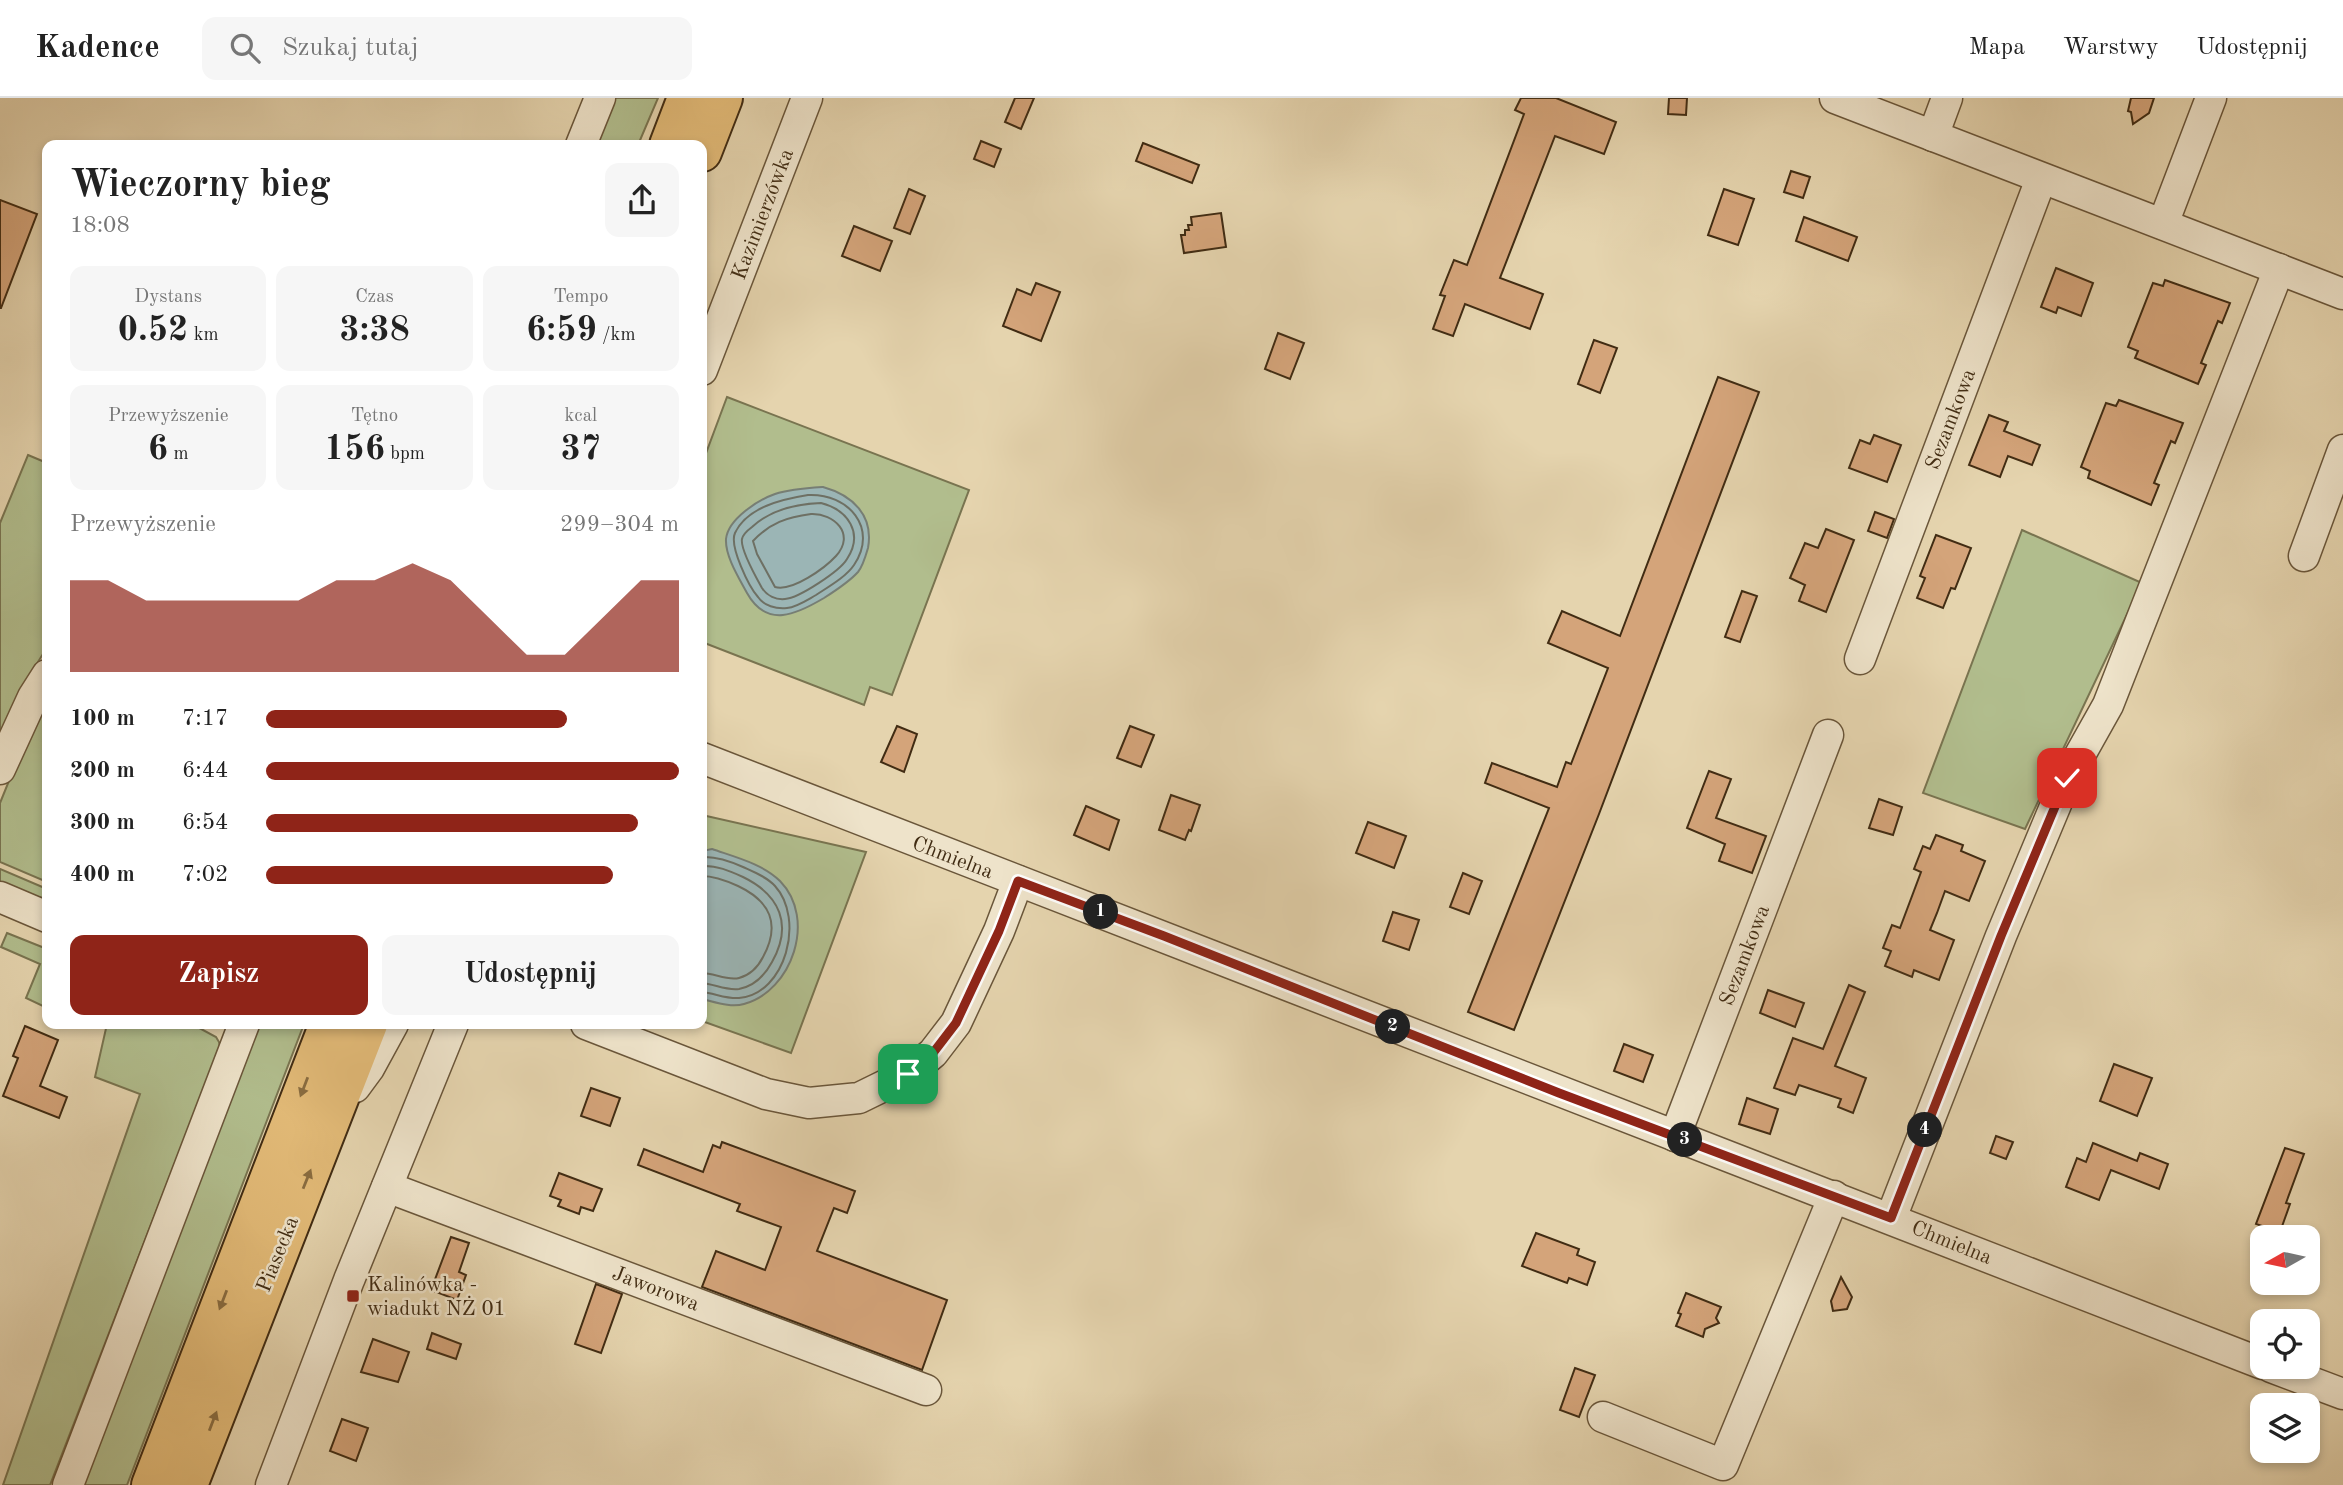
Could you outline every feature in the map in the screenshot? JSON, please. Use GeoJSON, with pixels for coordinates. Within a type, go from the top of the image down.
{"type":"FeatureCollection","features":[{"type":"Feature","properties":{"kind":"highway"},"geometry":{"type":"LineString","coordinates":[[671,140],[687,98]]}},
{"type":"Feature","properties":{"kind":"highway"},"geometry":{"type":"LineString","coordinates":[[707,140],[723,98]]}},
{"type":"Feature","properties":{"kind":"highway","name":"Piasecka"},"geometry":{"type":"LineString","coordinates":[[151,1485],[327,1029]]}},
{"type":"Feature","properties":{"kind":"highway","name":"Piasecka"},"geometry":{"type":"LineString","coordinates":[[188,1485],[366,1029]]}},
{"type":"Feature","properties":{"kind":"street"},"geometry":{"type":"LineString","coordinates":[[583,140],[600,98]]}},
{"type":"Feature","properties":{"kind":"street","name":"Kazimierzówka"},"geometry":{"type":"LineString","coordinates":[[707,357],[807,98]]}},
{"type":"Feature","properties":{"kind":"street"},"geometry":{"type":"LineString","coordinates":[[1835,98],[2343,294]]}},
{"type":"Feature","properties":{"kind":"street"},"geometry":{"type":"LineString","coordinates":[[1933,136],[1947,98]]}},
{"type":"Feature","properties":{"kind":"street"},"geometry":{"type":"LineString","coordinates":[[2163,224],[2211,98]]}},
{"type":"Feature","properties":{"kind":"street","name":"Sezamkowa"},"geometry":{"type":"LineString","coordinates":[[1860,659],[2041,179]]}},
{"type":"Feature","properties":{"kind":"street"},"geometry":{"type":"LineString","coordinates":[[1891,1218],[2001,936],[2067,778],[2108,705],[2279,269]]}},
{"type":"Feature","properties":{"kind":"street"},"geometry":{"type":"LineString","coordinates":[[2304,556],[2343,450]]}},
{"type":"Feature","properties":{"kind":"street"},"geometry":{"type":"LineString","coordinates":[[0,769],[33,697],[42,684]]}},
{"type":"Feature","properties":{"kind":"street","name":"Sezamkowa"},"geometry":{"type":"LineString","coordinates":[[1675,1136],[1828,735]]}},
{"type":"Feature","properties":{"kind":"street","name":"Chmielna"},"geometry":{"type":"LineString","coordinates":[[707,760],[2250,1359]]}},
{"type":"Feature","properties":{"kind":"street"},"geometry":{"type":"LineString","coordinates":[[599,1029],[766,1094],[809,1103],[859,1098],[908,1074],[933,1053],[956,1023],[999,931],[1018,881]]}},
{"type":"Feature","properties":{"kind":"street"},"geometry":{"type":"LineString","coordinates":[[0,897],[42,916]]}},
{"type":"Feature","properties":{"kind":"street"},"geometry":{"type":"LineString","coordinates":[[68,1485],[242,1029]]}},
{"type":"Feature","properties":{"kind":"street"},"geometry":{"type":"LineString","coordinates":[[330,1121],[369,1068],[390,1029]]}},
{"type":"Feature","properties":{"kind":"street"},"geometry":{"type":"LineString","coordinates":[[271,1485],[451,1029]]}},
{"type":"Feature","properties":{"kind":"street","name":"Jaworowa"},"geometry":{"type":"LineString","coordinates":[[387,1187],[926,1390]]}},
{"type":"Feature","properties":{"kind":"street"},"geometry":{"type":"LineString","coordinates":[[1603,1418],[1723,1465],[1834,1196]]}},
{"type":"Feature","properties":{"kind":"street"},"geometry":{"type":"LineString","coordinates":[[2303,1379],[2343,1394]]}},
{"type":"Feature","properties":{"kind":"green space"},"geometry":{"type":"Polygon","coordinates":[[[612,98],[658,98],[640,140],[595,140],[612,98]]]}},
{"type":"Feature","properties":{"kind":"green space"},"geometry":{"type":"Polygon","coordinates":[[[727,397],[969,490],[892,695],[870,687],[864,705],[707,644],[707,451],[727,397]]]}},
{"type":"Feature","properties":{"kind":"green space"},"geometry":{"type":"Polygon","coordinates":[[[28,455],[42,461],[42,656],[21,692],[0,739],[0,523],[28,455]]]}},
{"type":"Feature","properties":{"kind":"green space"},"geometry":{"type":"Polygon","coordinates":[[[2022,530],[2142,583],[2025,829],[1923,793],[2022,530]]]}},
{"type":"Feature","properties":{"kind":"green space"},"geometry":{"type":"Polygon","coordinates":[[[42,709],[42,880],[0,862],[0,803],[26,739],[42,709]]]}},
{"type":"Feature","properties":{"kind":"green space"},"geometry":{"type":"Polygon","coordinates":[[[707,816],[866,852],[791,1053],[707,1023],[707,816]]]}},
{"type":"Feature","properties":{"kind":"green space"},"geometry":{"type":"Polygon","coordinates":[[[0,869],[42,887],[42,898],[28,895],[0,885],[0,869]]]}},
{"type":"Feature","properties":{"kind":"green space"},"geometry":{"type":"Polygon","coordinates":[[[7,933],[42,947],[42,1006],[26,998],[40,964],[1,947],[7,933]]]}},
{"type":"Feature","properties":{"kind":"green space"},"geometry":{"type":"Polygon","coordinates":[[[106,1029],[201,1029],[216,1037],[219,1042],[220,1047],[50,1485],[3,1485],[140,1094],[95,1077],[106,1029]]]}},
{"type":"Feature","properties":{"kind":"green space"},"geometry":{"type":"Polygon","coordinates":[[[254,1029],[302,1029],[127,1485],[82,1485],[254,1029]]]}},
{"type":"Feature","properties":{"kind":"water"},"geometry":{"type":"Polygon","coordinates":[[[823,487],[852,501],[864,516],[869,536],[861,567],[854,576],[824,598],[793,613],[773,615],[755,604],[747,593],[733,567],[726,546],[728,532],[745,511],[768,497],[781,492],[823,487]]]}},
{"type":"Feature","properties":{"kind":"water"},"geometry":{"type":"Polygon","coordinates":[[[712,849],[748,862],[773,875],[791,897],[797,914],[798,933],[794,952],[786,969],[775,985],[761,997],[744,1004],[723,1004],[707,1000],[707,850],[712,849]]]}},
{"type":"Feature","properties":{"kind":"building"},"geometry":{"type":"Polygon","coordinates":[[[1015,98],[1034,98],[1021,129],[1005,122],[1015,98]]]}},
{"type":"Feature","properties":{"kind":"building"},"geometry":{"type":"Polygon","coordinates":[[[1521,98],[1556,98],[1616,122],[1604,154],[1555,136],[1500,278],[1543,294],[1530,329],[1465,304],[1453,336],[1433,329],[1445,296],[1440,295],[1454,260],[1467,265],[1524,114],[1515,110],[1521,98]]]}},
{"type":"Feature","properties":{"kind":"building"},"geometry":{"type":"Polygon","coordinates":[[[1669,98],[1687,98],[1686,115],[1668,114],[1669,98]]]}},
{"type":"Feature","properties":{"kind":"building"},"geometry":{"type":"Polygon","coordinates":[[[2131,98],[2154,98],[2149,113],[2133,124],[2131,112],[2128,111],[2131,98]]]}},
{"type":"Feature","properties":{"kind":"building"},"geometry":{"type":"Polygon","coordinates":[[[981,141],[1001,149],[994,167],[974,159],[981,141]]]}},
{"type":"Feature","properties":{"kind":"building"},"geometry":{"type":"Polygon","coordinates":[[[1143,143],[1199,165],[1192,183],[1136,161],[1143,143]]]}},
{"type":"Feature","properties":{"kind":"building"},"geometry":{"type":"Polygon","coordinates":[[[1791,171],[1810,177],[1803,198],[1784,192],[1791,171]]]}},
{"type":"Feature","properties":{"kind":"building"},"geometry":{"type":"Polygon","coordinates":[[[909,189],[925,196],[910,234],[894,228],[909,189]]]}},
{"type":"Feature","properties":{"kind":"building"},"geometry":{"type":"Polygon","coordinates":[[[1724,189],[1754,199],[1738,245],[1708,235],[1724,189]]]}},
{"type":"Feature","properties":{"kind":"building"},"geometry":{"type":"Polygon","coordinates":[[[0,200],[37,214],[1,308],[0,308],[0,200]]]}},
{"type":"Feature","properties":{"kind":"building"},"geometry":{"type":"Polygon","coordinates":[[[1221,213],[1226,247],[1184,253],[1181,235],[1185,235],[1185,230],[1189,230],[1188,225],[1192,225],[1191,217],[1221,213]]]}},
{"type":"Feature","properties":{"kind":"building"},"geometry":{"type":"Polygon","coordinates":[[[1804,217],[1857,237],[1848,261],[1796,241],[1804,217]]]}},
{"type":"Feature","properties":{"kind":"building"},"geometry":{"type":"Polygon","coordinates":[[[854,226],[892,241],[880,271],[842,256],[854,226]]]}},
{"type":"Feature","properties":{"kind":"building"},"geometry":{"type":"Polygon","coordinates":[[[2056,268],[2093,283],[2081,316],[2058,307],[2056,313],[2041,307],[2056,268]]]}},
{"type":"Feature","properties":{"kind":"building"},"geometry":{"type":"Polygon","coordinates":[[[2165,280],[2230,303],[2222,323],[2218,321],[2201,363],[2206,365],[2198,384],[2135,358],[2138,351],[2128,347],[2153,283],[2163,286],[2165,280]]]}},
{"type":"Feature","properties":{"kind":"building"},"geometry":{"type":"Polygon","coordinates":[[[1036,283],[1060,292],[1041,341],[1003,326],[1017,289],[1031,295],[1036,283]]]}},
{"type":"Feature","properties":{"kind":"building"},"geometry":{"type":"Polygon","coordinates":[[[1278,333],[1304,343],[1290,379],[1265,369],[1278,333]]]}},
{"type":"Feature","properties":{"kind":"building"},"geometry":{"type":"Polygon","coordinates":[[[1594,340],[1617,348],[1600,393],[1578,384],[1594,340]]]}},
{"type":"Feature","properties":{"kind":"building"},"geometry":{"type":"Polygon","coordinates":[[[1718,377],[1759,392],[1514,1030],[1468,1012],[1549,808],[1485,783],[1492,763],[1557,787],[1566,762],[1571,764],[1608,668],[1548,643],[1562,611],[1620,636],[1718,377]]]}},
{"type":"Feature","properties":{"kind":"building"},"geometry":{"type":"Polygon","coordinates":[[[2119,400],[2183,423],[2175,443],[2171,441],[2154,483],[2159,485],[2151,505],[2088,478],[2090,471],[2081,467],[2106,403],[2116,406],[2119,400]]]}},
{"type":"Feature","properties":{"kind":"building"},"geometry":{"type":"Polygon","coordinates":[[[1989,415],[2008,422],[2004,431],[2040,445],[2032,465],[2008,456],[2000,477],[1969,465],[1989,415]]]}},
{"type":"Feature","properties":{"kind":"building"},"geometry":{"type":"Polygon","coordinates":[[[1874,435],[1901,445],[1887,482],[1849,468],[1860,440],[1870,444],[1874,435]]]}},
{"type":"Feature","properties":{"kind":"building"},"geometry":{"type":"Polygon","coordinates":[[[1875,512],[1894,519],[1887,538],[1868,531],[1875,512]]]}},
{"type":"Feature","properties":{"kind":"building"},"geometry":{"type":"Polygon","coordinates":[[[1826,529],[1854,540],[1826,612],[1799,601],[1805,585],[1790,578],[1805,543],[1818,548],[1826,529]]]}},
{"type":"Feature","properties":{"kind":"building"},"geometry":{"type":"Polygon","coordinates":[[[1936,535],[1971,548],[1955,589],[1951,588],[1943,608],[1917,598],[1925,578],[1920,576],[1936,535]]]}},
{"type":"Feature","properties":{"kind":"building"},"geometry":{"type":"Polygon","coordinates":[[[1742,591],[1757,596],[1740,642],[1725,637],[1742,591]]]}},
{"type":"Feature","properties":{"kind":"building"},"geometry":{"type":"Polygon","coordinates":[[[897,726],[917,734],[904,772],[881,762],[897,726]]]}},
{"type":"Feature","properties":{"kind":"building"},"geometry":{"type":"Polygon","coordinates":[[[1130,726],[1154,735],[1141,767],[1117,758],[1130,726]]]}},
{"type":"Feature","properties":{"kind":"building"},"geometry":{"type":"Polygon","coordinates":[[[1709,771],[1731,779],[1716,818],[1766,836],[1752,873],[1719,861],[1725,844],[1687,828],[1709,771]]]}},
{"type":"Feature","properties":{"kind":"building"},"geometry":{"type":"Polygon","coordinates":[[[1171,795],[1200,805],[1185,840],[1159,830],[1171,795]]]}},
{"type":"Feature","properties":{"kind":"building"},"geometry":{"type":"Polygon","coordinates":[[[1879,799],[1902,807],[1893,835],[1869,828],[1879,799]]]}},
{"type":"Feature","properties":{"kind":"building"},"geometry":{"type":"Polygon","coordinates":[[[1086,806],[1119,820],[1109,850],[1074,835],[1086,806]]]}},
{"type":"Feature","properties":{"kind":"building"},"geometry":{"type":"Polygon","coordinates":[[[1368,822],[1406,836],[1394,868],[1356,853],[1368,822]]]}},
{"type":"Feature","properties":{"kind":"building"},"geometry":{"type":"Polygon","coordinates":[[[1936,835],[1963,845],[1961,851],[1985,861],[1969,901],[1945,891],[1930,930],[1954,940],[1939,980],[1914,970],[1912,977],[1885,966],[1891,951],[1883,948],[1892,925],[1900,928],[1921,872],[1914,869],[1923,846],[1930,849],[1936,835]]]}},
{"type":"Feature","properties":{"kind":"building"},"geometry":{"type":"Polygon","coordinates":[[[1463,873],[1482,881],[1469,914],[1450,907],[1463,873]]]}},
{"type":"Feature","properties":{"kind":"building"},"geometry":{"type":"Polygon","coordinates":[[[1393,912],[1419,920],[1409,950],[1383,941],[1393,912]]]}},
{"type":"Feature","properties":{"kind":"building"},"geometry":{"type":"Polygon","coordinates":[[[1849,985],[1865,992],[1835,1066],[1866,1078],[1853,1113],[1838,1107],[1841,1099],[1799,1085],[1795,1095],[1774,1088],[1793,1038],[1823,1049],[1849,985]]]}},
{"type":"Feature","properties":{"kind":"building"},"geometry":{"type":"Polygon","coordinates":[[[1768,990],[1804,1003],[1795,1027],[1760,1013],[1768,990]]]}},
{"type":"Feature","properties":{"kind":"building"},"geometry":{"type":"Polygon","coordinates":[[[25,1026],[58,1040],[40,1086],[67,1097],[59,1118],[3,1096],[18,1058],[13,1056],[25,1026]]]}},
{"type":"Feature","properties":{"kind":"building"},"geometry":{"type":"Polygon","coordinates":[[[1624,1044],[1653,1055],[1643,1082],[1614,1071],[1624,1044]]]}},
{"type":"Feature","properties":{"kind":"building"},"geometry":{"type":"Polygon","coordinates":[[[2114,1064],[2152,1078],[2137,1116],[2100,1101],[2114,1064]]]}},
{"type":"Feature","properties":{"kind":"building"},"geometry":{"type":"Polygon","coordinates":[[[591,1088],[620,1098],[610,1126],[581,1116],[591,1088]]]}},
{"type":"Feature","properties":{"kind":"building"},"geometry":{"type":"Polygon","coordinates":[[[1747,1098],[1778,1109],[1770,1134],[1739,1124],[1747,1098]]]}},
{"type":"Feature","properties":{"kind":"building"},"geometry":{"type":"Polygon","coordinates":[[[1996,1136],[2013,1142],[2006,1159],[1990,1153],[1996,1136]]]}},
{"type":"Feature","properties":{"kind":"building"},"geometry":{"type":"Polygon","coordinates":[[[722,1142],[855,1191],[847,1213],[834,1208],[817,1251],[947,1300],[922,1370],[702,1287],[716,1251],[765,1270],[781,1227],[737,1211],[740,1204],[638,1165],[644,1149],[703,1172],[713,1145],[720,1148],[722,1142]]]}},
{"type":"Feature","properties":{"kind":"building"},"geometry":{"type":"Polygon","coordinates":[[[2093,1143],[2137,1161],[2140,1153],[2168,1164],[2159,1189],[2111,1170],[2099,1200],[2066,1187],[2077,1158],[2086,1162],[2093,1143]]]}},
{"type":"Feature","properties":{"kind":"building"},"geometry":{"type":"Polygon","coordinates":[[[2285,1148],[2304,1154],[2286,1203],[2290,1204],[2282,1225],[2256,1224],[2285,1148]]]}},
{"type":"Feature","properties":{"kind":"building"},"geometry":{"type":"Polygon","coordinates":[[[559,1173],[602,1189],[593,1211],[581,1207],[579,1214],[558,1206],[561,1200],[550,1196],[559,1173]]]}},
{"type":"Feature","properties":{"kind":"building"},"geometry":{"type":"Polygon","coordinates":[[[1536,1233],[1579,1249],[1577,1255],[1595,1262],[1587,1285],[1569,1278],[1567,1283],[1522,1266],[1536,1233]]]}},
{"type":"Feature","properties":{"kind":"building"},"geometry":{"type":"Polygon","coordinates":[[[451,1237],[469,1243],[459,1272],[466,1275],[457,1300],[431,1290],[451,1237]]]}},
{"type":"Feature","properties":{"kind":"building"},"geometry":{"type":"Polygon","coordinates":[[[1841,1277],[1852,1297],[1847,1309],[1833,1311],[1831,1301],[1841,1277]]]}},
{"type":"Feature","properties":{"kind":"building"},"geometry":{"type":"Polygon","coordinates":[[[596,1284],[622,1294],[601,1353],[575,1344],[596,1284]]]}},
{"type":"Feature","properties":{"kind":"building"},"geometry":{"type":"Polygon","coordinates":[[[1686,1293],[1721,1307],[1716,1318],[1719,1323],[1705,1329],[1703,1337],[1676,1326],[1686,1293]]]}},
{"type":"Feature","properties":{"kind":"building"},"geometry":{"type":"Polygon","coordinates":[[[432,1333],[461,1344],[456,1359],[427,1349],[432,1333]]]}},
{"type":"Feature","properties":{"kind":"building"},"geometry":{"type":"Polygon","coordinates":[[[373,1339],[409,1352],[398,1382],[361,1372],[373,1339]]]}},
{"type":"Feature","properties":{"kind":"building"},"geometry":{"type":"Polygon","coordinates":[[[1575,1368],[1595,1375],[1579,1417],[1560,1410],[1575,1368]]]}},
{"type":"Feature","properties":{"kind":"building"},"geometry":{"type":"Polygon","coordinates":[[[342,1419],[368,1428],[356,1461],[330,1451],[342,1419]]]}},
{"type":"Feature","properties":{"kind":"place","name":"Kalinówka - wiadukt NŻ 01"},"geometry":{"type":"Point","coordinates":[353,1296]}},
{"type":"Feature","properties":{"kind":"route"},"geometry":{"type":"LineString","coordinates":[[908,1074],[933,1053],[956,1023],[999,931],[1018,881],[1559,1093],[1891,1218],[2001,936],[2067,778]]}}]}
